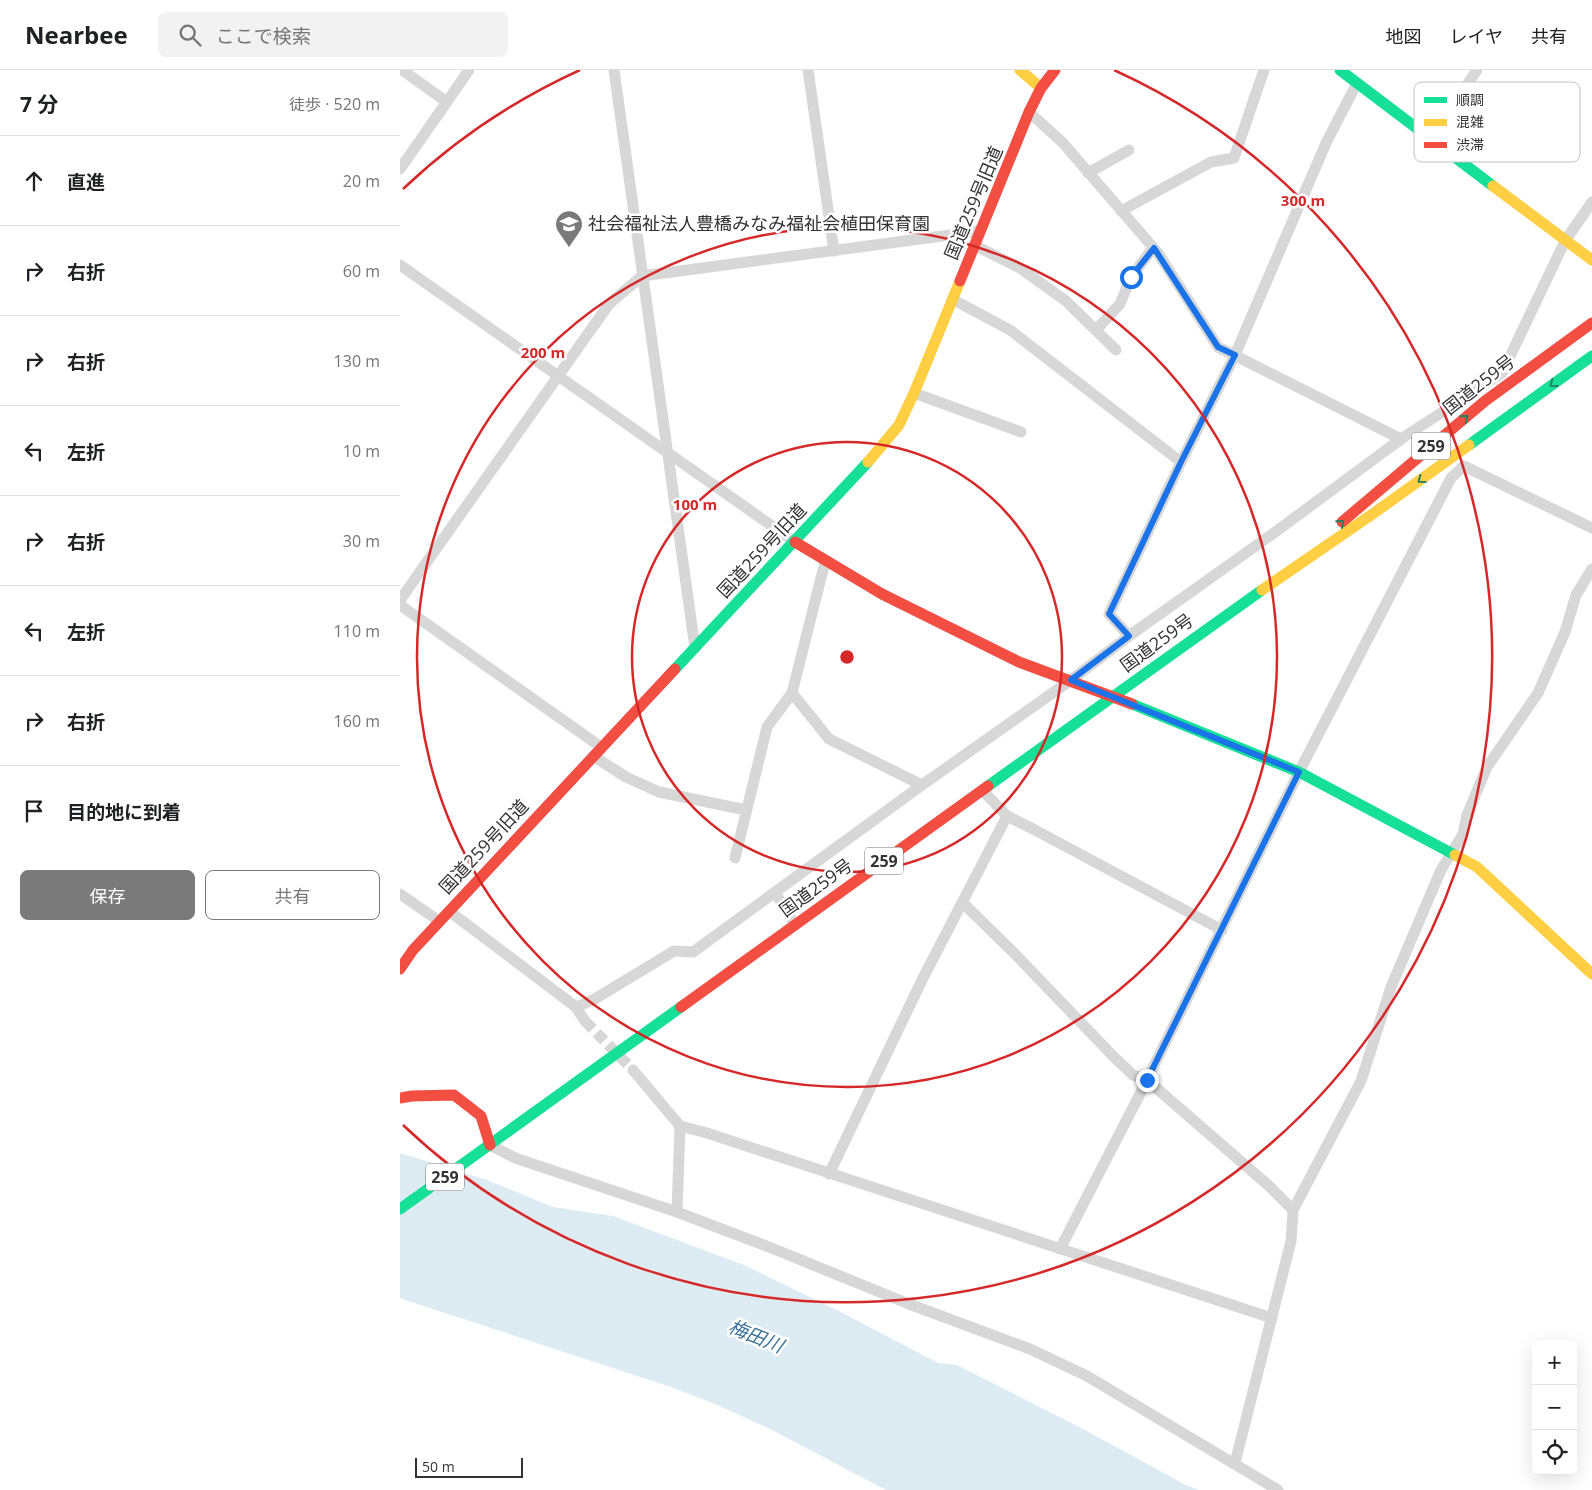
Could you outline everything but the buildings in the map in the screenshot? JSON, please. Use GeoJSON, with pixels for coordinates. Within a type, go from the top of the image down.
{"type":"FeatureCollection","features":[{"type":"Feature","properties":{"kind":"main road"},"geometry":{"type":"LineString","coordinates":[[1020,70],[1041,88]]}},
{"type":"Feature","properties":{"kind":"main road","name":"国道259号旧道"},"geometry":{"type":"LineString","coordinates":[[400,969],[413,950],[439,921],[795,542],[878,452],[899,425],[914,393],[1029,112],[1041,88],[1055,70]]}},
{"type":"Feature","properties":{"kind":"main road"},"geometry":{"type":"LineString","coordinates":[[1340,70],[1414,126]]}},
{"type":"Feature","properties":{"kind":"main road"},"geometry":{"type":"LineString","coordinates":[[1461,162],[1592,260]]}},
{"type":"Feature","properties":{"kind":"main road","name":"国道259号"},"geometry":{"type":"LineString","coordinates":[[1278,578],[1371,496],[1485,401],[1592,323]]}},
{"type":"Feature","properties":{"kind":"main road","name":"国道259号"},"geometry":{"type":"LineString","coordinates":[[400,1210],[1112,696],[1278,578],[1374,513],[1592,356]]}},
{"type":"Feature","properties":{"kind":"main road"},"geometry":{"type":"LineString","coordinates":[[795,542],[825,562],[882,594],[1019,662],[1112,696],[1299,772],[1477,867],[1592,974]]}},
{"type":"Feature","properties":{"kind":"main road"},"geometry":{"type":"LineString","coordinates":[[400,1098],[454,1095],[481,1116],[490,1145]]}},
{"type":"Feature","properties":{"kind":"street"},"geometry":{"type":"LineString","coordinates":[[402,70],[447,102]]}},
{"type":"Feature","properties":{"kind":"street"},"geometry":{"type":"LineString","coordinates":[[400,169],[469,70]]}},
{"type":"Feature","properties":{"kind":"street"},"geometry":{"type":"LineString","coordinates":[[614,70],[695,648]]}},
{"type":"Feature","properties":{"kind":"street"},"geometry":{"type":"LineString","coordinates":[[808,70],[834,251]]}},
{"type":"Feature","properties":{"kind":"street"},"geometry":{"type":"LineString","coordinates":[[1121,211],[1211,162],[1234,158],[1264,70]]}},
{"type":"Feature","properties":{"kind":"street"},"geometry":{"type":"LineString","coordinates":[[1469,82],[1477,70]]}},
{"type":"Feature","properties":{"kind":"street"},"geometry":{"type":"LineString","coordinates":[[1129,636],[1109,614],[1181,462],[1235,355],[1326,143],[1357,83]]}},
{"type":"Feature","properties":{"kind":"street"},"geometry":{"type":"LineString","coordinates":[[1029,112],[1063,143],[1154,248],[1218,347],[1402,439]]}},
{"type":"Feature","properties":{"kind":"street"},"geometry":{"type":"LineString","coordinates":[[1088,173],[1129,150]]}},
{"type":"Feature","properties":{"kind":"street"},"geometry":{"type":"LineString","coordinates":[[576,1007],[593,1000],[674,951],[693,952],[1402,439],[1502,373],[1565,241],[1592,202]]}},
{"type":"Feature","properties":{"kind":"street"},"geometry":{"type":"LineString","coordinates":[[400,600],[609,304],[642,276],[980,232]]}},
{"type":"Feature","properties":{"kind":"street"},"geometry":{"type":"LineString","coordinates":[[974,245],[1020,268],[1066,300],[1116,350]]}},
{"type":"Feature","properties":{"kind":"street"},"geometry":{"type":"LineString","coordinates":[[1096,330],[1120,304],[1131,277],[1154,248]]}},
{"type":"Feature","properties":{"kind":"street"},"geometry":{"type":"LineString","coordinates":[[400,265],[795,542]]}},
{"type":"Feature","properties":{"kind":"street"},"geometry":{"type":"LineString","coordinates":[[952,299],[1010,330],[1181,462]]}},
{"type":"Feature","properties":{"kind":"street"},"geometry":{"type":"LineString","coordinates":[[914,393],[1021,432]]}},
{"type":"Feature","properties":{"kind":"street"},"geometry":{"type":"LineString","coordinates":[[1060,1249],[1147,1080],[1299,772],[1451,478],[1464,466],[1592,528]]}},
{"type":"Feature","properties":{"kind":"street"},"geometry":{"type":"LineString","coordinates":[[735,858],[767,726],[792,693],[825,562]]}},
{"type":"Feature","properties":{"kind":"street"},"geometry":{"type":"LineString","coordinates":[[1235,1463],[1291,1241],[1293,1210],[1361,1081],[1391,987],[1425,907],[1451,853],[1463,834],[1468,815],[1487,767],[1538,692],[1565,632],[1576,595],[1592,569]]}},
{"type":"Feature","properties":{"kind":"street"},"geometry":{"type":"LineString","coordinates":[[400,605],[601,748]]}},
{"type":"Feature","properties":{"kind":"street"},"geometry":{"type":"LineString","coordinates":[[792,693],[829,739],[922,785]]}},
{"type":"Feature","properties":{"kind":"street"},"geometry":{"type":"LineString","coordinates":[[593,756],[626,777],[659,792],[746,810]]}},
{"type":"Feature","properties":{"kind":"street"},"geometry":{"type":"LineString","coordinates":[[982,790],[1007,816],[1222,930]]}},
{"type":"Feature","properties":{"kind":"street"},"geometry":{"type":"LineString","coordinates":[[829,1174],[923,978],[1007,816]]}},
{"type":"Feature","properties":{"kind":"street"},"geometry":{"type":"LineString","coordinates":[[775,892],[795,925]]}},
{"type":"Feature","properties":{"kind":"street"},"geometry":{"type":"LineString","coordinates":[[400,894],[439,921]]}},
{"type":"Feature","properties":{"kind":"street"},"geometry":{"type":"LineString","coordinates":[[963,903],[1133,1075],[1147,1080],[1268,1185],[1293,1210]]}},
{"type":"Feature","properties":{"kind":"street"},"geometry":{"type":"LineString","coordinates":[[449,911],[576,1007],[585,1021]]}},
{"type":"Feature","properties":{"kind":"street"},"geometry":{"type":"LineString","coordinates":[[633,1070],[680,1126],[707,1133],[1272,1318]]}},
{"type":"Feature","properties":{"kind":"street"},"geometry":{"type":"LineString","coordinates":[[676,1212],[680,1126]]}},
{"type":"Feature","properties":{"kind":"street"},"geometry":{"type":"LineString","coordinates":[[490,1145],[515,1158],[676,1212],[769,1247],[909,1304],[1030,1348],[1087,1376],[1278,1490]]}},
{"type":"Feature","properties":{"kind":"water","name":"梅田川"},"geometry":{"type":"Polygon","coordinates":[[[400,1153],[487,1180],[553,1207],[613,1216],[744,1265],[841,1312],[938,1363],[957,1365],[1085,1430],[1186,1485],[1199,1490],[886,1490],[770,1429],[715,1404],[671,1387],[402,1299],[400,1298],[400,1153]]]}},
{"type":"Feature","properties":{"kind":"tunnel"},"geometry":{"type":"LineString","coordinates":[[585,1021],[633,1070]]}},
{"type":"Feature","properties":{"kind":"traffic: fast"},"geometry":{"type":"LineString","coordinates":[[1340,70],[1414,126]]}},
{"type":"Feature","properties":{"kind":"traffic: fast"},"geometry":{"type":"LineString","coordinates":[[1461,162],[1493,186]]}},
{"type":"Feature","properties":{"kind":"traffic: fast"},"geometry":{"type":"LineString","coordinates":[[1469,445],[1592,356]]}},
{"type":"Feature","properties":{"kind":"traffic: fast"},"geometry":{"type":"LineString","coordinates":[[675,669],[868,462]]}},
{"type":"Feature","properties":{"kind":"traffic: fast"},"geometry":{"type":"LineString","coordinates":[[988,786],[1262,590]]}},
{"type":"Feature","properties":{"kind":"traffic: fast"},"geometry":{"type":"LineString","coordinates":[[1132,704],[1299,772],[1455,855]]}},
{"type":"Feature","properties":{"kind":"traffic: fast"},"geometry":{"type":"LineString","coordinates":[[400,1209],[681,1007]]}},
{"type":"Feature","properties":{"kind":"traffic: slow"},"geometry":{"type":"LineString","coordinates":[[1020,70],[1041,88]]}},
{"type":"Feature","properties":{"kind":"traffic: slow"},"geometry":{"type":"LineString","coordinates":[[1493,186],[1592,260]]}},
{"type":"Feature","properties":{"kind":"traffic: slow"},"geometry":{"type":"LineString","coordinates":[[868,462],[899,425],[960,281]]}},
{"type":"Feature","properties":{"kind":"traffic: slow"},"geometry":{"type":"LineString","coordinates":[[1262,590],[1469,445]]}},
{"type":"Feature","properties":{"kind":"traffic: slow"},"geometry":{"type":"LineString","coordinates":[[1455,855],[1477,867],[1592,974]]}},
{"type":"Feature","properties":{"kind":"traffic: jam"},"geometry":{"type":"LineString","coordinates":[[960,281],[1029,112],[1041,88],[1055,70]]}},
{"type":"Feature","properties":{"kind":"traffic: jam"},"geometry":{"type":"LineString","coordinates":[[1342,522],[1485,401],[1592,323]]}},
{"type":"Feature","properties":{"kind":"traffic: jam"},"geometry":{"type":"LineString","coordinates":[[795,542],[882,594],[1019,662],[1132,704]]}},
{"type":"Feature","properties":{"kind":"traffic: jam"},"geometry":{"type":"LineString","coordinates":[[400,969],[413,950],[675,669]]}},
{"type":"Feature","properties":{"kind":"traffic: jam"},"geometry":{"type":"LineString","coordinates":[[681,1007],[988,786]]}},
{"type":"Feature","properties":{"kind":"traffic: jam"},"geometry":{"type":"LineString","coordinates":[[400,1098],[454,1095],[481,1116],[490,1145]]}},
{"type":"Feature","properties":{"kind":"place","name":"社会福祉法人豊橋みなみ福祉会植田保育園"},"geometry":{"type":"Point","coordinates":[569,248]}},
{"type":"Feature","properties":{"kind":"route"},"geometry":{"type":"LineString","coordinates":[[1131,277],[1154,248],[1218,347],[1235,355],[1181,462],[1109,614],[1129,636],[1071,680],[1299,772],[1147,1080]]}}]}
